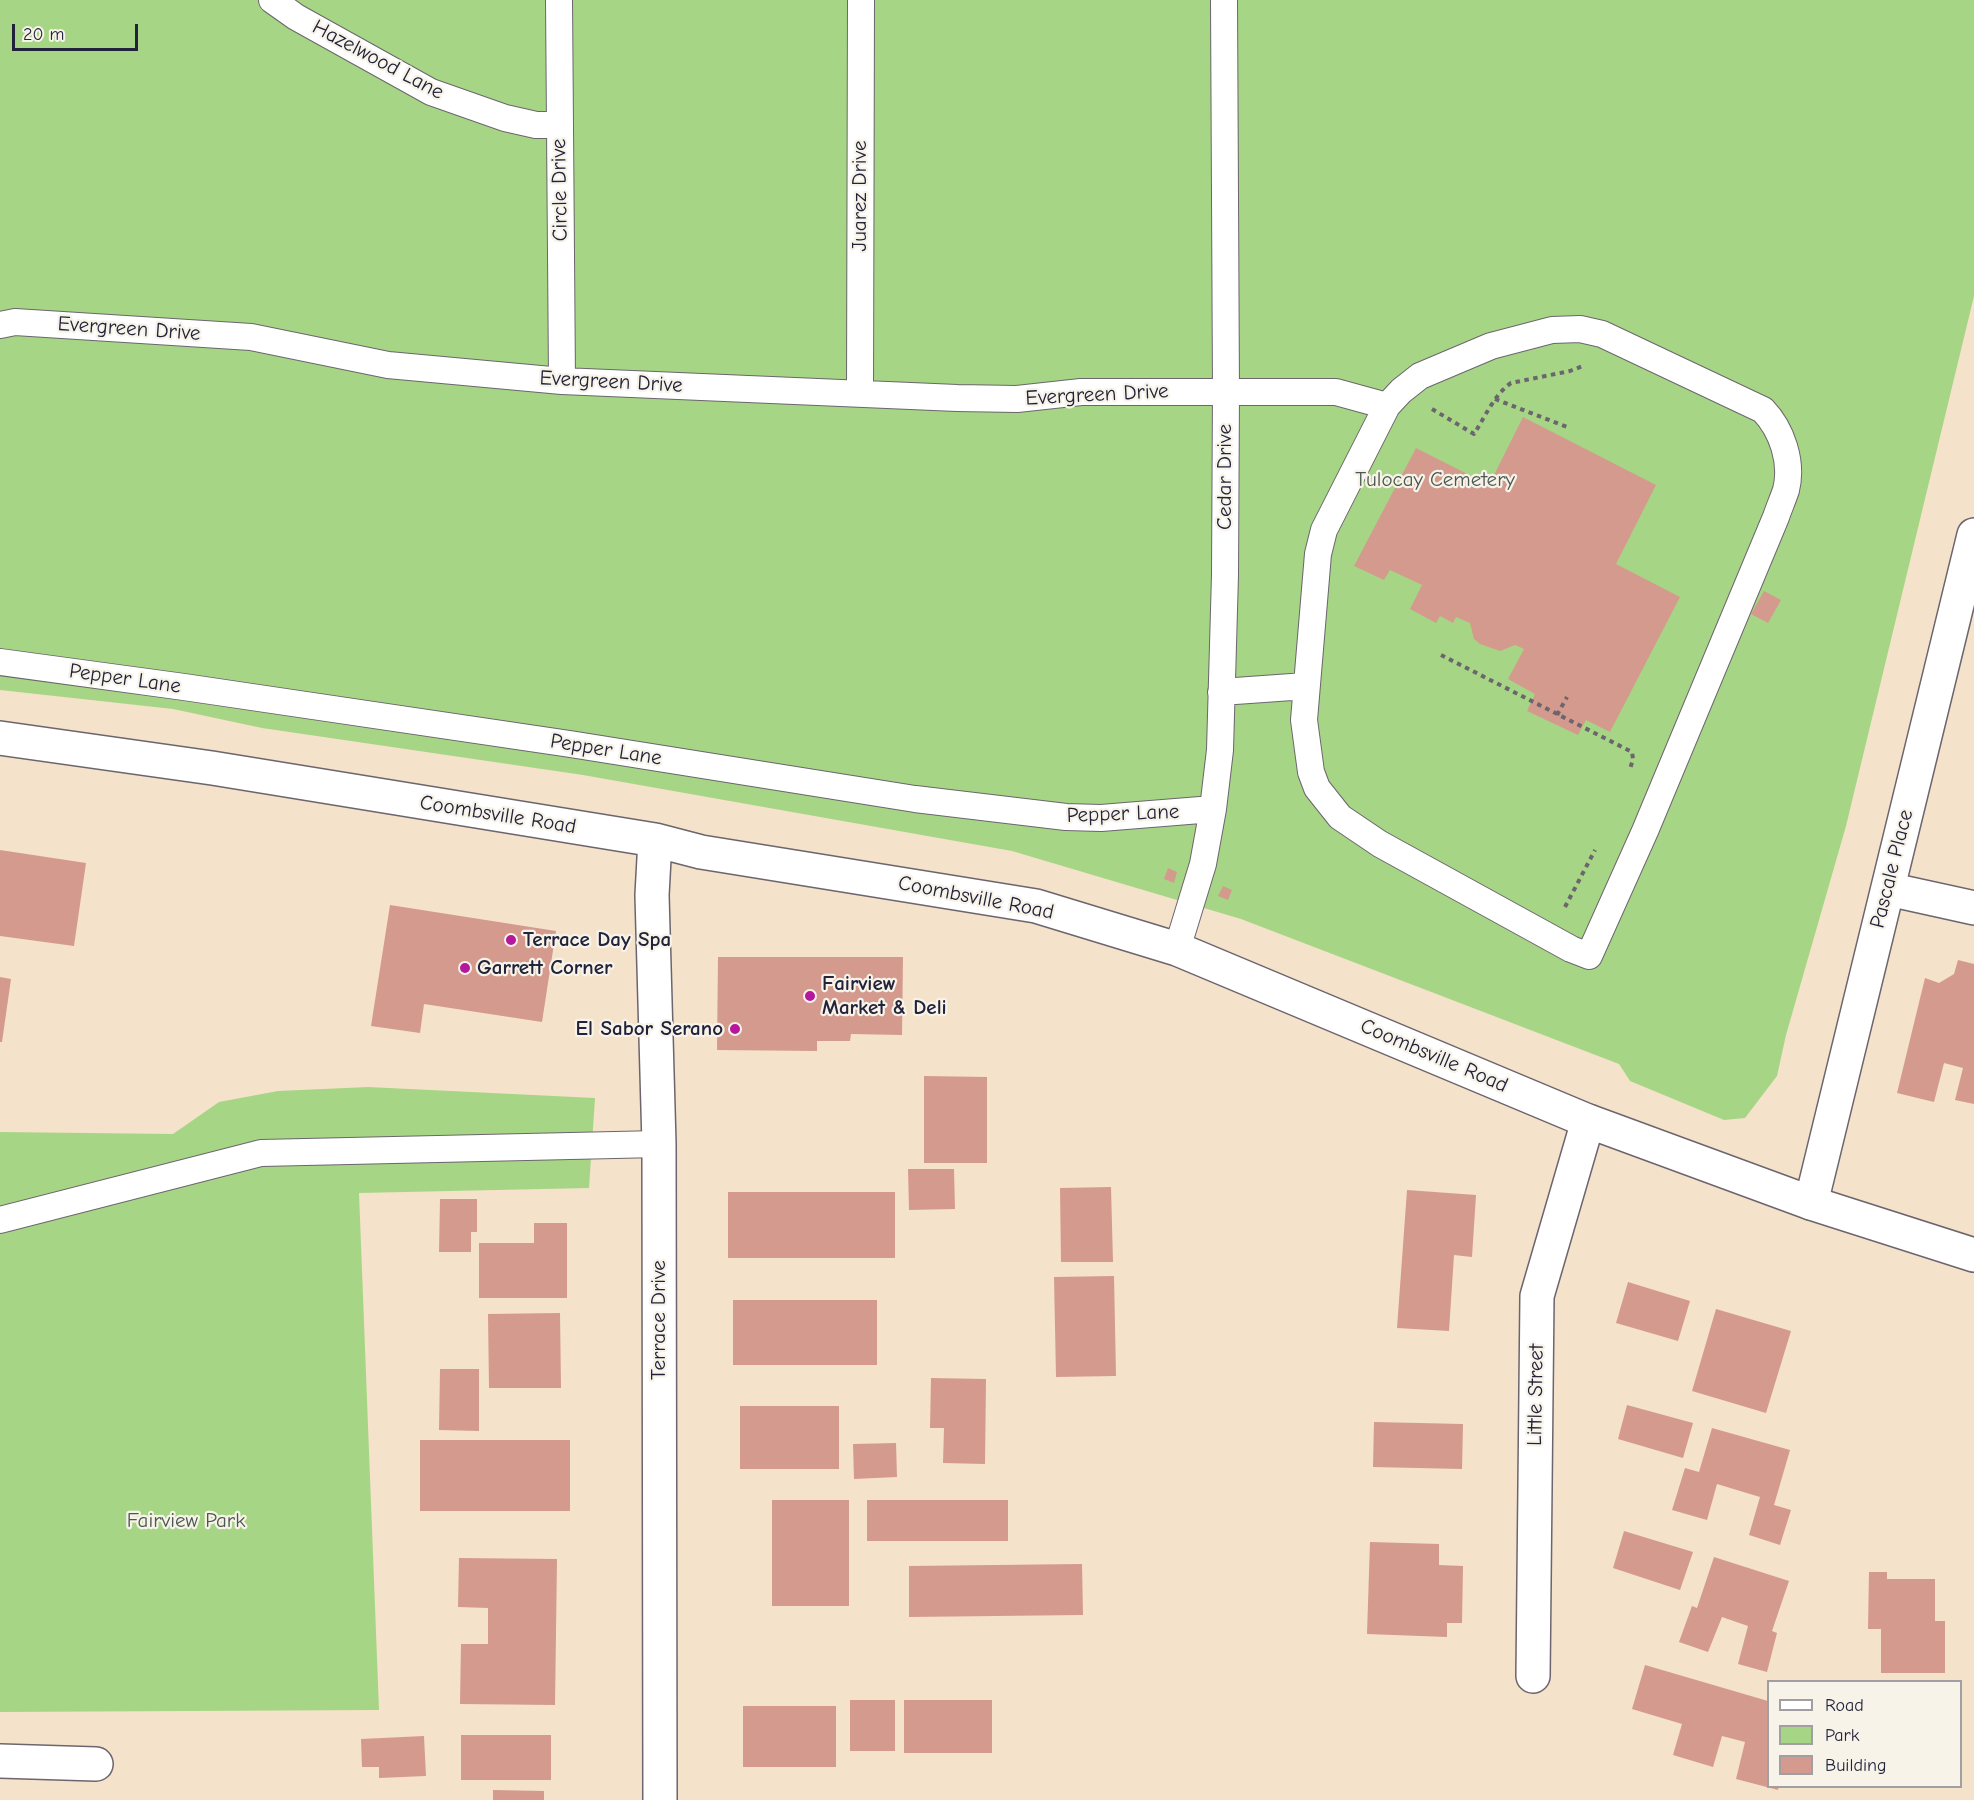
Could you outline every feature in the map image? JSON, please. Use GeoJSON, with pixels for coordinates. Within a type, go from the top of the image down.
{"type":"FeatureCollection","features":[{"type":"Feature","properties":{"kind":"street","name":"Pascale Place"},"geometry":{"type":"LineString","coordinates":[[1811,1203],[1974,535]]}},
{"type":"Feature","properties":{"kind":"street","name":"Coombsville Road"},"geometry":{"type":"LineString","coordinates":[[0,738],[212,768],[655,840],[701,852],[1036,906],[1177,949],[1588,1121],[1811,1203],[1974,1254]]}},
{"type":"Feature","properties":{"kind":"street","name":"Terrace Drive"},"geometry":{"type":"LineString","coordinates":[[655,840],[652,895],[659,1144],[660,1800]]}},
{"type":"Feature","properties":{"kind":"street"},"geometry":{"type":"LineString","coordinates":[[1888,889],[1974,909]]}},
{"type":"Feature","properties":{"kind":"street","name":"Little Street"},"geometry":{"type":"LineString","coordinates":[[1533,1676],[1537,1296],[1588,1121]]}},
{"type":"Feature","properties":{"kind":"street"},"geometry":{"type":"LineString","coordinates":[[0,1761],[96,1764]]}},
{"type":"Feature","properties":{"kind":"lane","name":"Hazelwood Lane"},"geometry":{"type":"LineString","coordinates":[[272,0],[296,16],[431,92],[505,118],[536,125],[559,125]]}},
{"type":"Feature","properties":{"kind":"lane","name":"Circle Drive"},"geometry":{"type":"LineString","coordinates":[[559,0],[562,381]]}},
{"type":"Feature","properties":{"kind":"lane","name":"Juarez Drive"},"geometry":{"type":"LineString","coordinates":[[860,393],[861,0]]}},
{"type":"Feature","properties":{"kind":"lane","name":"Cedar Drive"},"geometry":{"type":"LineString","coordinates":[[1177,949],[1203,864],[1220,750],[1225,574],[1226,391],[1224,0]]}},
{"type":"Feature","properties":{"kind":"lane","name":"Evergreen Drive"},"geometry":{"type":"LineString","coordinates":[[0,325],[15,322],[251,337],[388,365],[562,381],[957,398],[1017,399],[1081,393],[1226,391],[1336,392],[1394,399]]}},
{"type":"Feature","properties":{"kind":"lane"},"geometry":{"type":"LineString","coordinates":[[1580,329],[1602,334],[1763,410],[1772,420],[1784,448],[1788,463],[1788,478],[1776,517],[1650,820],[1589,956],[1571,949],[1380,844],[1340,817],[1317,788],[1311,772],[1304,720],[1318,554],[1324,530],[1394,399],[1420,376],[1491,346],[1518,337],[1552,330],[1580,329]]}},
{"type":"Feature","properties":{"kind":"lane","name":"Pepper Lane"},"geometry":{"type":"LineString","coordinates":[[0,662],[196,688],[570,744],[927,801],[1066,817],[1101,818],[1213,809]]}},
{"type":"Feature","properties":{"kind":"lane"},"geometry":{"type":"LineString","coordinates":[[1221,692],[1306,686]]}},
{"type":"Feature","properties":{"kind":"lane"},"geometry":{"type":"LineString","coordinates":[[0,1220],[261,1153],[659,1144]]}},
{"type":"Feature","properties":{"kind":"path"},"geometry":{"type":"LineString","coordinates":[[1394,399],[1474,434],[1503,388],[1511,383],[1570,371],[1583,366],[1612,339]]}},
{"type":"Feature","properties":{"kind":"path"},"geometry":{"type":"LineString","coordinates":[[1495,399],[1567,427]]}},
{"type":"Feature","properties":{"kind":"path"},"geometry":{"type":"LineString","coordinates":[[1441,655],[1632,752],[1633,759],[1629,773]]}},
{"type":"Feature","properties":{"kind":"path"},"geometry":{"type":"LineString","coordinates":[[1557,715],[1567,697]]}},
{"type":"Feature","properties":{"kind":"path"},"geometry":{"type":"LineString","coordinates":[[1571,949],[1575,939],[1565,907],[1598,845]]}},
{"type":"Feature","properties":{"kind":"green space","name":"Tulocay Cemetery"},"geometry":{"type":"Polygon","coordinates":[[[0,0],[1974,0],[1974,296],[1846,826],[1786,1035],[1777,1076],[1745,1118],[1724,1120],[1630,1081],[1619,1064],[1241,919],[1012,851],[583,775],[262,728],[173,709],[0,690],[0,0]]]}},
{"type":"Feature","properties":{"kind":"green space","name":"Fairview Park"},"geometry":{"type":"Polygon","coordinates":[[[368,1087],[595,1098],[589,1188],[359,1193],[379,1710],[0,1712],[0,1132],[173,1134],[219,1102],[278,1091],[368,1087]]]}},
{"type":"Feature","properties":{"kind":"building"},"geometry":{"type":"Polygon","coordinates":[[[1523,417],[1656,485],[1616,564],[1680,597],[1610,732],[1586,720],[1578,735],[1527,711],[1535,694],[1508,679],[1524,649],[1515,645],[1500,651],[1480,644],[1474,639],[1470,623],[1456,617],[1453,623],[1440,616],[1436,623],[1410,609],[1422,585],[1390,570],[1384,580],[1354,566],[1416,448],[1489,485],[1523,417]]]}},
{"type":"Feature","properties":{"kind":"building"},"geometry":{"type":"Polygon","coordinates":[[[1764,591],[1781,600],[1768,623],[1751,614],[1764,591]]]}},
{"type":"Feature","properties":{"kind":"building"},"geometry":{"type":"Polygon","coordinates":[[[0,850],[86,863],[74,946],[0,936],[0,850]]]}},
{"type":"Feature","properties":{"kind":"building"},"geometry":{"type":"Polygon","coordinates":[[[1168,868],[1177,872],[1174,883],[1164,879],[1168,868]]]}},
{"type":"Feature","properties":{"kind":"building"},"geometry":{"type":"Polygon","coordinates":[[[1223,886],[1232,890],[1228,900],[1218,896],[1223,886]]]}},
{"type":"Feature","properties":{"kind":"building","name":"Garrett Corner"},"geometry":{"type":"Polygon","coordinates":[[[390,905],[556,931],[542,1022],[424,1004],[420,1033],[371,1026],[390,905]]]}},
{"type":"Feature","properties":{"kind":"building","name":"Fairview Market & Deli"},"geometry":{"type":"Polygon","coordinates":[[[718,957],[903,957],[902,1035],[851,1034],[850,1041],[817,1041],[817,1051],[717,1050],[718,957]]]}},
{"type":"Feature","properties":{"kind":"building"},"geometry":{"type":"Polygon","coordinates":[[[1958,960],[1974,964],[1974,1104],[1955,1100],[1963,1068],[1944,1063],[1934,1102],[1897,1093],[1925,978],[1939,983],[1954,974],[1958,960]]]}},
{"type":"Feature","properties":{"kind":"building"},"geometry":{"type":"Polygon","coordinates":[[[0,977],[11,979],[2,1042],[0,1042],[0,977]]]}},
{"type":"Feature","properties":{"kind":"building"},"geometry":{"type":"Polygon","coordinates":[[[924,1076],[987,1077],[987,1163],[924,1163],[924,1076]]]}},
{"type":"Feature","properties":{"kind":"building"},"geometry":{"type":"Polygon","coordinates":[[[908,1169],[954,1169],[955,1209],[909,1210],[908,1169]]]}},
{"type":"Feature","properties":{"kind":"building"},"geometry":{"type":"Polygon","coordinates":[[[1111,1187],[1113,1262],[1061,1262],[1060,1188],[1111,1187]]]}},
{"type":"Feature","properties":{"kind":"building"},"geometry":{"type":"Polygon","coordinates":[[[1407,1190],[1476,1195],[1472,1257],[1454,1255],[1449,1331],[1397,1328],[1407,1190]]]}},
{"type":"Feature","properties":{"kind":"building"},"geometry":{"type":"Polygon","coordinates":[[[728,1192],[895,1192],[895,1258],[728,1258],[728,1192]]]}},
{"type":"Feature","properties":{"kind":"building"},"geometry":{"type":"Polygon","coordinates":[[[440,1199],[477,1199],[477,1232],[471,1232],[471,1252],[439,1252],[440,1199]]]}},
{"type":"Feature","properties":{"kind":"building"},"geometry":{"type":"Polygon","coordinates":[[[534,1223],[567,1223],[567,1298],[479,1298],[479,1243],[534,1243],[534,1223]]]}},
{"type":"Feature","properties":{"kind":"building"},"geometry":{"type":"Polygon","coordinates":[[[1114,1276],[1116,1376],[1056,1377],[1054,1277],[1114,1276]]]}},
{"type":"Feature","properties":{"kind":"building"},"geometry":{"type":"Polygon","coordinates":[[[1628,1282],[1690,1301],[1678,1341],[1616,1323],[1628,1282]]]}},
{"type":"Feature","properties":{"kind":"building"},"geometry":{"type":"Polygon","coordinates":[[[733,1300],[877,1300],[877,1365],[733,1365],[733,1300]]]}},
{"type":"Feature","properties":{"kind":"building"},"geometry":{"type":"Polygon","coordinates":[[[1716,1309],[1791,1331],[1766,1413],[1692,1391],[1716,1309]]]}},
{"type":"Feature","properties":{"kind":"building"},"geometry":{"type":"Polygon","coordinates":[[[560,1313],[561,1388],[489,1388],[488,1314],[560,1313]]]}},
{"type":"Feature","properties":{"kind":"building"},"geometry":{"type":"Polygon","coordinates":[[[440,1369],[479,1369],[479,1431],[439,1430],[440,1369]]]}},
{"type":"Feature","properties":{"kind":"building"},"geometry":{"type":"Polygon","coordinates":[[[931,1378],[986,1379],[985,1464],[943,1463],[944,1428],[930,1428],[931,1378]]]}},
{"type":"Feature","properties":{"kind":"building"},"geometry":{"type":"Polygon","coordinates":[[[1627,1405],[1693,1423],[1683,1458],[1618,1439],[1627,1405]]]}},
{"type":"Feature","properties":{"kind":"building"},"geometry":{"type":"Polygon","coordinates":[[[740,1406],[839,1406],[839,1469],[740,1469],[740,1406]]]}},
{"type":"Feature","properties":{"kind":"building"},"geometry":{"type":"Polygon","coordinates":[[[1374,1422],[1463,1424],[1462,1469],[1373,1467],[1374,1422]]]}},
{"type":"Feature","properties":{"kind":"building"},"geometry":{"type":"Polygon","coordinates":[[[1712,1428],[1790,1450],[1774,1505],[1791,1510],[1780,1545],[1749,1535],[1760,1497],[1717,1484],[1707,1520],[1672,1510],[1685,1468],[1699,1472],[1712,1428]]]}},
{"type":"Feature","properties":{"kind":"building"},"geometry":{"type":"Polygon","coordinates":[[[420,1440],[570,1440],[570,1511],[420,1511],[420,1440]]]}},
{"type":"Feature","properties":{"kind":"building"},"geometry":{"type":"Polygon","coordinates":[[[896,1443],[897,1477],[854,1479],[853,1444],[896,1443]]]}},
{"type":"Feature","properties":{"kind":"building"},"geometry":{"type":"Polygon","coordinates":[[[772,1500],[849,1500],[849,1606],[772,1606],[772,1500]]]}},
{"type":"Feature","properties":{"kind":"building"},"geometry":{"type":"Polygon","coordinates":[[[867,1500],[1008,1500],[1008,1541],[867,1541],[867,1500]]]}},
{"type":"Feature","properties":{"kind":"building"},"geometry":{"type":"Polygon","coordinates":[[[1624,1531],[1693,1552],[1680,1590],[1613,1568],[1624,1531]]]}},
{"type":"Feature","properties":{"kind":"building"},"geometry":{"type":"Polygon","coordinates":[[[1370,1542],[1439,1544],[1439,1565],[1463,1566],[1462,1623],[1447,1623],[1447,1637],[1367,1634],[1370,1542]]]}},
{"type":"Feature","properties":{"kind":"building"},"geometry":{"type":"Polygon","coordinates":[[[1714,1557],[1789,1581],[1772,1631],[1777,1633],[1767,1672],[1738,1664],[1748,1626],[1722,1617],[1708,1652],[1679,1642],[1692,1606],[1697,1608],[1714,1557]]]}},
{"type":"Feature","properties":{"kind":"building"},"geometry":{"type":"Polygon","coordinates":[[[459,1558],[557,1559],[555,1705],[460,1704],[461,1644],[488,1644],[488,1608],[458,1607],[459,1558]]]}},
{"type":"Feature","properties":{"kind":"building"},"geometry":{"type":"Polygon","coordinates":[[[1082,1564],[1083,1615],[909,1617],[909,1566],[1082,1564]]]}},
{"type":"Feature","properties":{"kind":"building"},"geometry":{"type":"Polygon","coordinates":[[[1869,1572],[1887,1572],[1887,1579],[1935,1579],[1935,1621],[1945,1621],[1945,1673],[1881,1673],[1881,1629],[1868,1629],[1869,1572]]]}},
{"type":"Feature","properties":{"kind":"building"},"geometry":{"type":"Polygon","coordinates":[[[1645,1665],[1767,1701],[1767,1787],[1736,1779],[1745,1742],[1722,1736],[1713,1767],[1673,1755],[1682,1724],[1632,1709],[1645,1665]]]}},
{"type":"Feature","properties":{"kind":"building"},"geometry":{"type":"Polygon","coordinates":[[[850,1700],[895,1700],[895,1751],[850,1751],[850,1700]]]}},
{"type":"Feature","properties":{"kind":"building"},"geometry":{"type":"Polygon","coordinates":[[[904,1700],[992,1700],[992,1753],[904,1753],[904,1700]]]}},
{"type":"Feature","properties":{"kind":"building"},"geometry":{"type":"Polygon","coordinates":[[[743,1706],[836,1706],[836,1767],[743,1767],[743,1706]]]}},
{"type":"Feature","properties":{"kind":"building"},"geometry":{"type":"Polygon","coordinates":[[[461,1735],[551,1735],[551,1780],[461,1780],[461,1735]]]}},
{"type":"Feature","properties":{"kind":"building"},"geometry":{"type":"Polygon","coordinates":[[[424,1736],[426,1776],[379,1778],[379,1767],[362,1767],[361,1739],[424,1736]]]}},
{"type":"Feature","properties":{"kind":"building"},"geometry":{"type":"Polygon","coordinates":[[[493,1790],[544,1791],[544,1800],[493,1800],[493,1790]]]}},
{"type":"Feature","properties":{"kind":"place","name":"Terrace Day Spa"},"geometry":{"type":"Point","coordinates":[511,940]}},
{"type":"Feature","properties":{"kind":"place","name":"Garrett Corner"},"geometry":{"type":"Point","coordinates":[465,968]}},
{"type":"Feature","properties":{"kind":"place","name":"Fairview Market & Deli"},"geometry":{"type":"Point","coordinates":[810,996]}},
{"type":"Feature","properties":{"kind":"place","name":"El Sabor Serano"},"geometry":{"type":"Point","coordinates":[735,1029]}}]}
